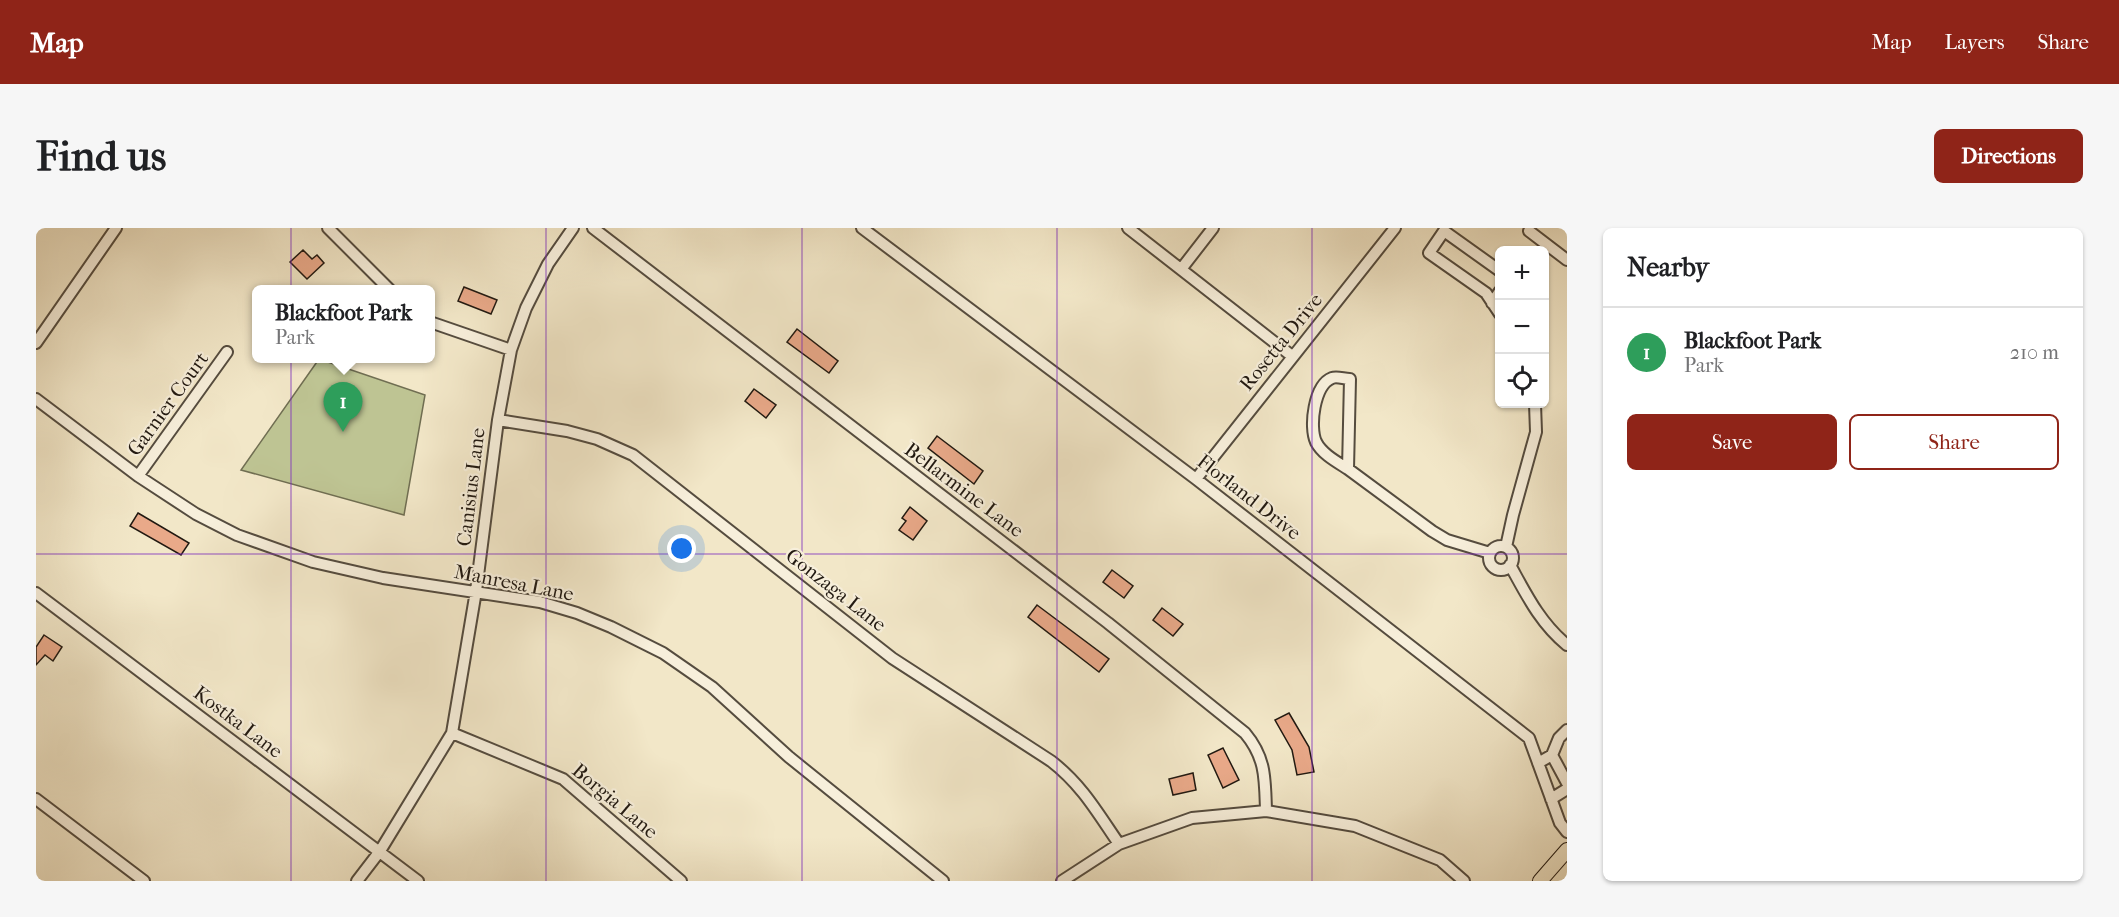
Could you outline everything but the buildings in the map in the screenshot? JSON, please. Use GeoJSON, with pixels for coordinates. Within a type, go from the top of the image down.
{"type":"FeatureCollection","features":[{"type":"Feature","properties":{"kind":"main road"},"geometry":{"type":"LineString","coordinates":[[1540,881],[1567,850]]}},
{"type":"Feature","properties":{"kind":"street"},"geometry":{"type":"LineString","coordinates":[[36,344],[117,228]]}},
{"type":"Feature","properties":{"kind":"street"},"geometry":{"type":"LineString","coordinates":[[328,228],[385,285]]}},
{"type":"Feature","properties":{"kind":"street","name":"Canisius Lane"},"geometry":{"type":"LineString","coordinates":[[357,881],[380,851],[452,733],[476,591],[498,420],[511,350],[526,308],[548,264],[573,228]]}},
{"type":"Feature","properties":{"kind":"street","name":"Bellarmine Lane"},"geometry":{"type":"LineString","coordinates":[[593,228],[1108,623],[1245,733],[1257,747],[1265,774],[1266,811]]}},
{"type":"Feature","properties":{"kind":"street","name":"Florland Drive"},"geometry":{"type":"LineString","coordinates":[[862,228],[1196,479],[1529,738],[1560,823],[1567,832]]}},
{"type":"Feature","properties":{"kind":"street"},"geometry":{"type":"LineString","coordinates":[[1128,228],[1292,356]]}},
{"type":"Feature","properties":{"kind":"street"},"geometry":{"type":"LineString","coordinates":[[1182,268],[1213,228]]}},
{"type":"Feature","properties":{"kind":"street","name":"Rosetta Drive"},"geometry":{"type":"LineString","coordinates":[[1196,479],[1395,228]]}},
{"type":"Feature","properties":{"kind":"street"},"geometry":{"type":"LineString","coordinates":[[1495,267],[1444,231],[1430,253],[1486,293],[1495,307]]}},
{"type":"Feature","properties":{"kind":"street"},"geometry":{"type":"LineString","coordinates":[[1533,231],[1567,260]]}},
{"type":"Feature","properties":{"kind":"street"},"geometry":{"type":"LineString","coordinates":[[1492,303],[1495,298]]}},
{"type":"Feature","properties":{"kind":"street"},"geometry":{"type":"LineString","coordinates":[[435,324],[511,350]]}},
{"type":"Feature","properties":{"kind":"street","name":"Garnier Court"},"geometry":{"type":"LineString","coordinates":[[138,476],[227,352]]}},
{"type":"Feature","properties":{"kind":"street"},"geometry":{"type":"LineString","coordinates":[[1348,469],[1350,379],[1333,377],[1323,384],[1316,395],[1314,418],[1315,441],[1328,456],[1447,540],[1490,553]]}},
{"type":"Feature","properties":{"kind":"street","name":"Manresa Lane"},"geometry":{"type":"LineString","coordinates":[[36,399],[138,476],[196,514],[237,535],[313,562],[383,578],[540,602],[577,613],[611,627],[663,653],[712,687],[789,757],[943,881]]}},
{"type":"Feature","properties":{"kind":"street"},"geometry":{"type":"LineString","coordinates":[[1535,408],[1536,432],[1506,547],[1512,556],[1510,565],[1542,619],[1567,645]]}},
{"type":"Feature","properties":{"kind":"street","name":"Gonzaga Lane"},"geometry":{"type":"LineString","coordinates":[[498,420],[597,439],[633,455],[892,657],[1051,761],[1070,776],[1119,844]]}},
{"type":"Feature","properties":{"kind":"street"},"geometry":{"type":"LineString","coordinates":[[1490,553],[1498,546],[1506,547]]}},
{"type":"Feature","properties":{"kind":"street"},"geometry":{"type":"LineString","coordinates":[[1490,553],[1491,564],[1497,569],[1504,569],[1510,565]]}},
{"type":"Feature","properties":{"kind":"street","name":"Kostka Lane"},"geometry":{"type":"LineString","coordinates":[[36,594],[418,881]]}},
{"type":"Feature","properties":{"kind":"street"},"geometry":{"type":"LineString","coordinates":[[1538,763],[1552,755],[1559,738],[1567,730]]}},
{"type":"Feature","properties":{"kind":"street","name":"Borgia Lane"},"geometry":{"type":"LineString","coordinates":[[452,733],[563,778],[681,881]]}},
{"type":"Feature","properties":{"kind":"street"},"geometry":{"type":"LineString","coordinates":[[1552,755],[1567,783]]}},
{"type":"Feature","properties":{"kind":"street"},"geometry":{"type":"LineString","coordinates":[[1551,799],[1567,789]]}},
{"type":"Feature","properties":{"kind":"street"},"geometry":{"type":"LineString","coordinates":[[36,799],[144,881]]}},
{"type":"Feature","properties":{"kind":"street"},"geometry":{"type":"LineString","coordinates":[[1062,881],[1119,844],[1192,818],[1266,811],[1355,826],[1440,860],[1464,881]]}},
{"type":"Feature","properties":{"kind":"green space"},"geometry":{"type":"Polygon","coordinates":[[[316,363],[331,363],[425,395],[404,515],[241,470],[316,363]]]}},
{"type":"Feature","properties":{"kind":"place","name":"Blackfoot Park"},"geometry":{"type":"Point","coordinates":[343,432]}}]}
